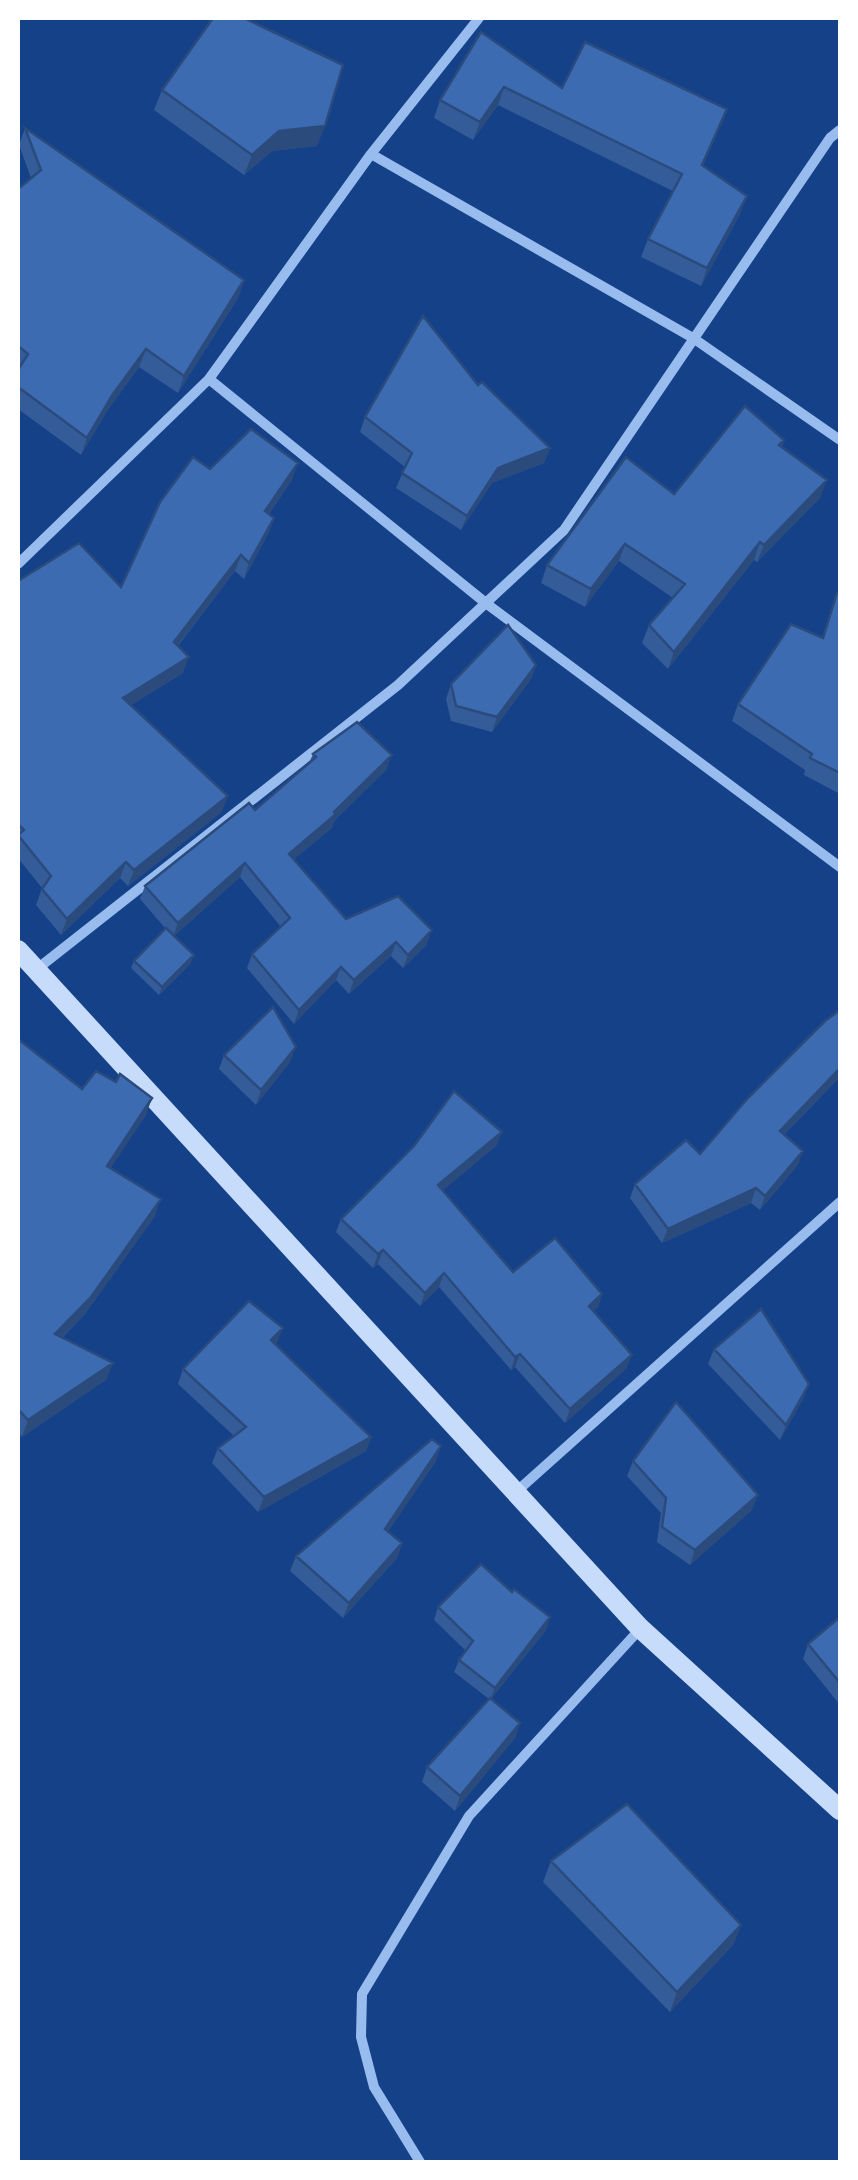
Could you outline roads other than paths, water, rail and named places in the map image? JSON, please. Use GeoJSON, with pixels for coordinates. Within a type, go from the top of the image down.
{"type":"FeatureCollection","features":[{"type":"Feature","properties":{"kind":"street"},"geometry":{"type":"LineString","coordinates":[[18,564],[209,379],[371,154],[479,18]]}},
{"type":"Feature","properties":{"kind":"street"},"geometry":{"type":"LineString","coordinates":[[36,970],[398,686],[564,530],[830,138],[840,130]]}},
{"type":"Feature","properties":{"kind":"street"},"geometry":{"type":"LineString","coordinates":[[371,154],[693,338],[840,440]]}},
{"type":"Feature","properties":{"kind":"street"},"geometry":{"type":"LineString","coordinates":[[209,379],[486,604],[840,867]]}},
{"type":"Feature","properties":{"kind":"street"},"geometry":{"type":"LineString","coordinates":[[18,950],[640,1628],[840,1810]]}},
{"type":"Feature","properties":{"kind":"street"},"geometry":{"type":"LineString","coordinates":[[516,1492],[840,1202]]}},
{"type":"Feature","properties":{"kind":"street"},"geometry":{"type":"LineString","coordinates":[[420,2162],[374,2087],[361,2038],[362,1994],[469,1816],[640,1628]]}}]}
